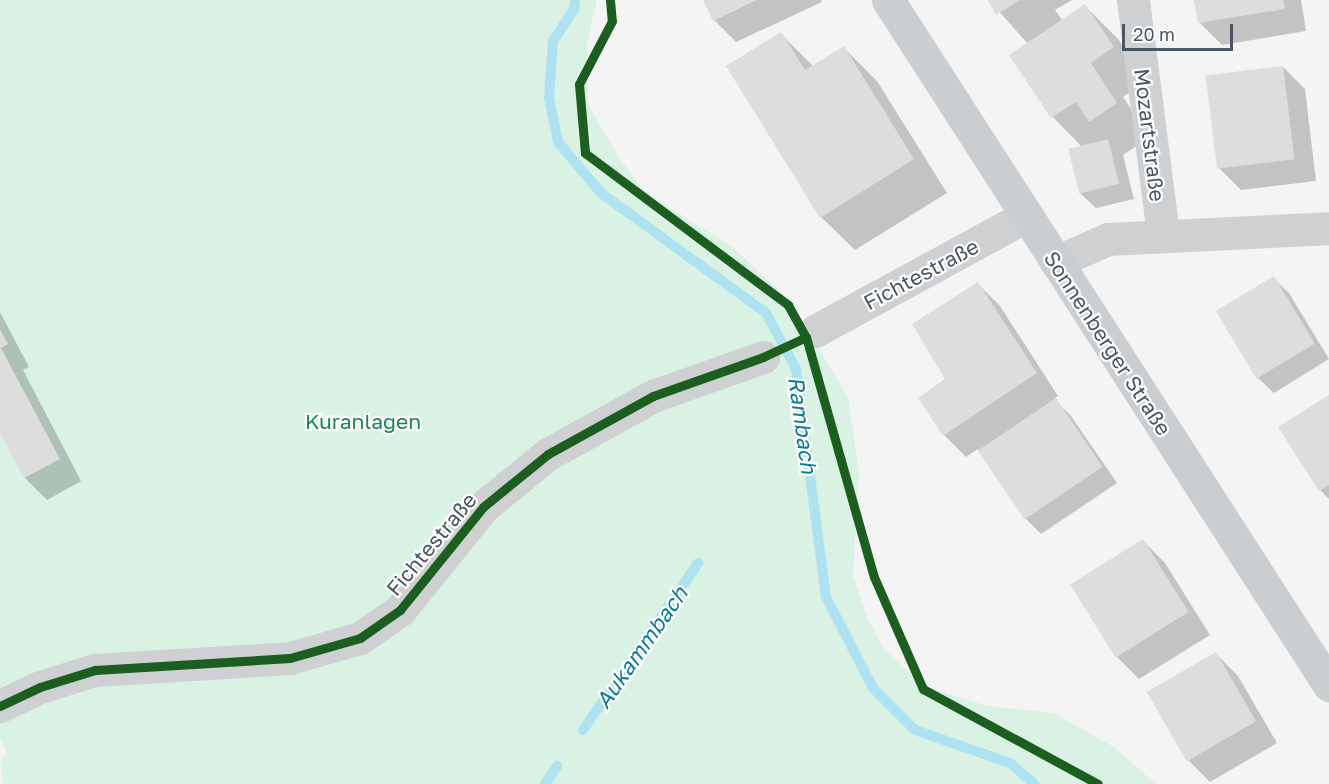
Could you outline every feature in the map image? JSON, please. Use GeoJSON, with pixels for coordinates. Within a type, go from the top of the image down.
{"type":"FeatureCollection","features":[{"type":"Feature","properties":{"kind":"main road","name":"Sonnenberger Straße"},"geometry":{"type":"LineString","coordinates":[[888,0],[1329,685]]}},
{"type":"Feature","properties":{"kind":"street","name":"Mozartstraße"},"geometry":{"type":"LineString","coordinates":[[1133,0],[1163,235]]}},
{"type":"Feature","properties":{"kind":"street","name":"Fichtestraße"},"geometry":{"type":"LineString","coordinates":[[815,331],[1026,216]]}},
{"type":"Feature","properties":{"kind":"street"},"geometry":{"type":"LineString","coordinates":[[1056,262],[1108,239],[1329,228]]}},
{"type":"Feature","properties":{"kind":"street","name":"Fichtestraße"},"geometry":{"type":"LineString","coordinates":[[0,706],[40,687],[95,670],[290,657],[360,638],[400,610],[483,507],[548,454],[653,396],[763,357]]}},
{"type":"Feature","properties":{"kind":"green space","name":"Kuranlagen"},"geometry":{"type":"Polygon","coordinates":[[[0,0],[597,0],[587,42],[588,104],[619,158],[645,192],[734,248],[790,301],[848,397],[859,472],[853,575],[866,616],[884,649],[923,686],[988,706],[1054,713],[1114,747],[1156,784],[3,784],[0,762],[7,752],[0,738],[0,0]]]}},
{"type":"Feature","properties":{"kind":"building"},"geometry":{"type":"Polygon","coordinates":[[[703,0],[757,0],[713,21],[703,0]]]}},
{"type":"Feature","properties":{"kind":"building"},"geometry":{"type":"Polygon","coordinates":[[[988,0],[1020,0],[996,15],[988,0]]]}},
{"type":"Feature","properties":{"kind":"building"},"geometry":{"type":"Polygon","coordinates":[[[1194,0],[1283,0],[1285,9],[1198,23],[1194,0]]]}},
{"type":"Feature","properties":{"kind":"building"},"geometry":{"type":"Polygon","coordinates":[[[1085,4],[1114,47],[1091,63],[1117,103],[1089,122],[1076,102],[1051,118],[1009,55],[1085,4]]]}},
{"type":"Feature","properties":{"kind":"building"},"geometry":{"type":"Polygon","coordinates":[[[781,32],[805,70],[844,46],[914,159],[820,218],[726,66],[781,32]]]}},
{"type":"Feature","properties":{"kind":"building"},"geometry":{"type":"Polygon","coordinates":[[[1283,66],[1294,159],[1217,169],[1206,76],[1283,66]]]}},
{"type":"Feature","properties":{"kind":"building"},"geometry":{"type":"Polygon","coordinates":[[[1108,139],[1119,184],[1079,194],[1068,149],[1108,139]]]}},
{"type":"Feature","properties":{"kind":"building"},"geometry":{"type":"Polygon","coordinates":[[[1274,276],[1315,344],[1256,379],[1216,311],[1274,276]]]}},
{"type":"Feature","properties":{"kind":"building"},"geometry":{"type":"Polygon","coordinates":[[[978,282],[1037,373],[943,436],[918,398],[945,379],[912,324],[978,282]]]}},
{"type":"Feature","properties":{"kind":"building"},"geometry":{"type":"Polygon","coordinates":[[[0,329],[8,344],[1,348],[60,459],[24,478],[0,433],[0,329]]]}},
{"type":"Feature","properties":{"kind":"building"},"geometry":{"type":"Polygon","coordinates":[[[1329,395],[1329,485],[1319,491],[1278,427],[1329,395]]]}},
{"type":"Feature","properties":{"kind":"building"},"geometry":{"type":"Polygon","coordinates":[[[1056,398],[1102,467],[1024,519],[978,451],[1056,398]]]}},
{"type":"Feature","properties":{"kind":"building"},"geometry":{"type":"Polygon","coordinates":[[[1143,539],[1189,612],[1116,658],[1070,585],[1143,539]]]}},
{"type":"Feature","properties":{"kind":"building"},"geometry":{"type":"Polygon","coordinates":[[[1216,652],[1256,721],[1187,761],[1147,692],[1216,652]]]}},
{"type":"Feature","properties":{"kind":"waterway","name":"Rambach"},"geometry":{"type":"LineString","coordinates":[[575,0],[574,9],[553,41],[549,98],[558,142],[601,193],[766,313],[796,369],[826,597],[873,688],[915,730],[1010,763],[1034,784]]}},
{"type":"Feature","properties":{"kind":"waterway","name":"Aukammbach"},"geometry":{"type":"LineString","coordinates":[[583,730],[698,563]]}},
{"type":"Feature","properties":{"kind":"waterway","name":"Aukammbach"},"geometry":{"type":"LineString","coordinates":[[545,784],[557,766]]}},
{"type":"Feature","properties":{"kind":"cycle path"},"geometry":{"type":"LineString","coordinates":[[610,0],[612,21],[579,84],[585,153],[788,305],[806,337],[874,577],[923,689],[1098,784]]}},
{"type":"Feature","properties":{"kind":"cycle path"},"geometry":{"type":"LineString","coordinates":[[0,706],[40,687],[95,670],[290,658],[360,638],[400,610],[483,507],[548,454],[653,396],[763,357],[806,337]]}}]}
